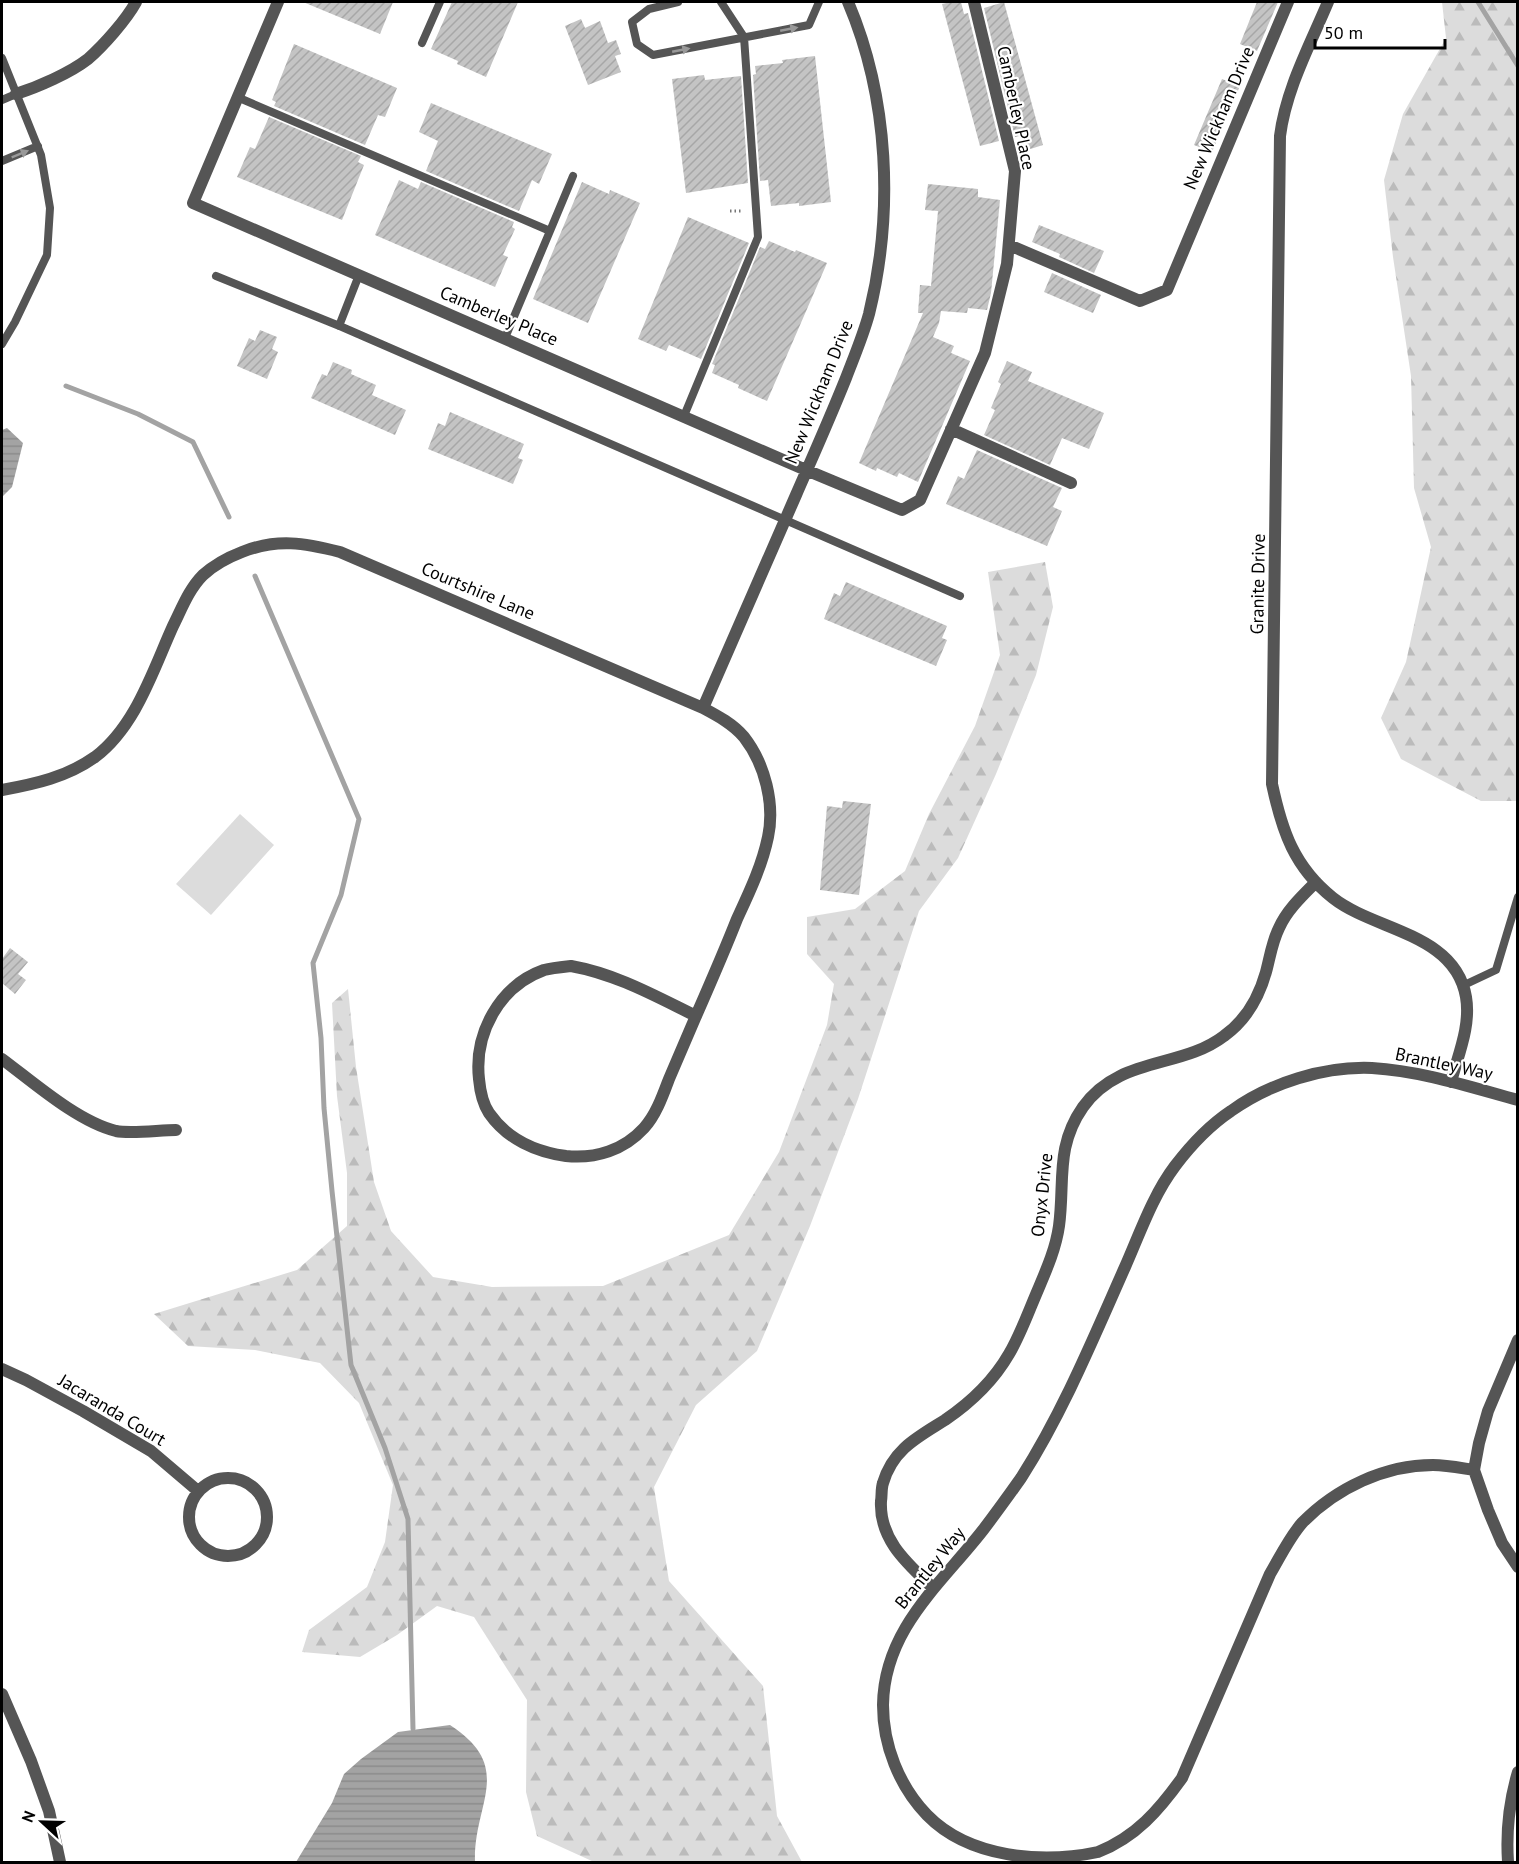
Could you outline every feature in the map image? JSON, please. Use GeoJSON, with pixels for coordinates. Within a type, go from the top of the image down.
{"type":"FeatureCollection","features":[{"type":"Feature","properties":{"kind":"street"},"geometry":{"type":"LineString","coordinates":[[16,94],[42,86],[87,59],[127,17],[136,2]]}},
{"type":"Feature","properties":{"kind":"street","name":"Camberley Place"},"geometry":{"type":"LineString","coordinates":[[278,2],[193,203],[902,510],[920,500],[985,353],[1007,264],[1015,171],[974,2]]}},
{"type":"Feature","properties":{"kind":"street","name":"New Wickham Drive"},"geometry":{"type":"LineString","coordinates":[[703,708],[859,346],[870,306],[884,204],[879,117],[872,73],[848,2]]}},
{"type":"Feature","properties":{"kind":"street","name":"New Wickham Drive"},"geometry":{"type":"LineString","coordinates":[[1009,245],[1140,302],[1167,290],[1288,2]]}},
{"type":"Feature","properties":{"kind":"street","name":"Granite Drive"},"geometry":{"type":"LineString","coordinates":[[1328,2],[1289,95],[1282,117],[1280,136],[1272,784],[1284,832],[1293,851],[1316,882],[1334,899],[1353,910],[1420,940],[1437,951],[1458,975],[1466,996],[1468,1014],[1466,1031],[1451,1082]]}},
{"type":"Feature","properties":{"kind":"street"},"geometry":{"type":"LineString","coordinates":[[951,429],[1071,483]]}},
{"type":"Feature","properties":{"kind":"street","name":"Courtshire Lane"},"geometry":{"type":"LineString","coordinates":[[2,790],[46,782],[70,771],[95,757],[114,738],[140,700],[186,598],[204,575],[227,558],[255,547],[284,543],[315,546],[340,552],[703,708],[726,721],[744,737],[766,782],[771,810],[768,837],[758,872],[660,1101],[646,1126],[628,1143],[605,1153],[578,1157],[551,1154],[529,1147],[506,1133],[488,1112],[480,1089],[477,1065],[480,1044],[487,1025],[497,1006],[510,990],[545,970],[570,966],[593,970],[624,981],[696,1016]]}},
{"type":"Feature","properties":{"kind":"street","name":"Onyx Drive"},"geometry":{"type":"LineString","coordinates":[[933,1588],[899,1555],[886,1536],[881,1511],[882,1484],[892,1462],[906,1445],[965,1404],[982,1389],[1009,1355],[1046,1272],[1054,1248],[1061,1205],[1062,1162],[1065,1144],[1071,1129],[1083,1107],[1094,1095],[1121,1076],[1137,1068],[1190,1054],[1223,1037],[1238,1024],[1259,993],[1273,942],[1280,926],[1288,912],[1316,882]]}},
{"type":"Feature","properties":{"kind":"street"},"geometry":{"type":"LineString","coordinates":[[2,1059],[77,1114],[97,1125],[118,1132],[176,1130]]}},
{"type":"Feature","properties":{"kind":"street","name":"Brantley Way"},"geometry":{"type":"LineString","coordinates":[[1474,1470],[1434,1465],[1403,1468],[1367,1478],[1336,1495],[1302,1524],[1286,1545],[1270,1574],[1182,1778],[1162,1806],[1134,1832],[1099,1852],[1062,1862],[1032,1862],[1006,1858],[973,1846],[927,1815],[909,1791],[894,1764],[886,1734],[883,1703],[887,1674],[897,1642],[913,1614],[983,1530],[1020,1479],[1049,1430],[1075,1378],[1153,1204],[1174,1168],[1199,1138],[1230,1111],[1266,1090],[1297,1079],[1332,1071],[1368,1068],[1404,1071],[1518,1100]]}},
{"type":"Feature","properties":{"kind":"street"},"geometry":{"type":"LineString","coordinates":[[1518,1340],[1488,1411],[1474,1470],[1502,1544],[1518,1567]]}},
{"type":"Feature","properties":{"kind":"street","name":"Jacaranda Court"},"geometry":{"type":"LineString","coordinates":[[2,1369],[83,1411],[151,1451],[198,1491]]}},
{"type":"Feature","properties":{"kind":"street"},"geometry":{"type":"LineString","coordinates":[[219,1478],[238,1479],[254,1487],[267,1508],[264,1533],[256,1544],[246,1552],[233,1556],[219,1555],[202,1546],[191,1529],[189,1516],[191,1503],[198,1491],[219,1478]]}},
{"type":"Feature","properties":{"kind":"street"},"geometry":{"type":"LineString","coordinates":[[2,1694],[32,1761],[49,1811],[60,1863]]}},
{"type":"Feature","properties":{"kind":"street"},"geometry":{"type":"LineString","coordinates":[[1508,1863],[1506,1838],[1511,1793],[1518,1772]]}},
{"type":"Feature","properties":{"kind":"lane"},"geometry":{"type":"LineString","coordinates":[[422,43],[440,2]]}},
{"type":"Feature","properties":{"kind":"lane"},"geometry":{"type":"LineString","coordinates":[[678,2],[649,9],[632,22],[637,44],[653,55],[809,25],[819,2]]}},
{"type":"Feature","properties":{"kind":"lane"},"geometry":{"type":"LineString","coordinates":[[684,417],[758,237],[744,38],[721,2]]}},
{"type":"Feature","properties":{"kind":"lane"},"geometry":{"type":"LineString","coordinates":[[2,58],[41,155],[50,208],[46,255],[15,322],[2,344]]}},
{"type":"Feature","properties":{"kind":"lane"},"geometry":{"type":"LineString","coordinates":[[2,100],[16,94]]}},
{"type":"Feature","properties":{"kind":"lane"},"geometry":{"type":"LineString","coordinates":[[237,97],[550,231]]}},
{"type":"Feature","properties":{"kind":"lane"},"geometry":{"type":"LineString","coordinates":[[2,161],[38,146]]}},
{"type":"Feature","properties":{"kind":"lane"},"geometry":{"type":"LineString","coordinates":[[505,338],[573,176]]}},
{"type":"Feature","properties":{"kind":"lane"},"geometry":{"type":"LineString","coordinates":[[339,326],[359,275]]}},
{"type":"Feature","properties":{"kind":"lane"},"geometry":{"type":"LineString","coordinates":[[216,276],[339,326],[960,596]]}},
{"type":"Feature","properties":{"kind":"lane"},"geometry":{"type":"LineString","coordinates":[[1462,986],[1496,970],[1518,897]]}},
{"type":"Feature","properties":{"kind":"green space"},"geometry":{"type":"Polygon","coordinates":[[[1442,2],[1517,2],[1517,801],[1481,801],[1401,759],[1381,718],[1406,662],[1431,547],[1414,488],[1411,376],[1384,180],[1403,114],[1446,38],[1442,2]]]}},
{"type":"Feature","properties":{"kind":"green space"},"geometry":{"type":"Polygon","coordinates":[[[1045,562],[1053,607],[1036,675],[996,774],[958,858],[919,911],[858,1099],[810,1226],[757,1351],[696,1405],[654,1487],[669,1581],[763,1686],[777,1816],[802,1862],[594,1862],[537,1836],[526,1792],[527,1700],[474,1617],[437,1606],[397,1635],[360,1657],[302,1652],[309,1630],[367,1587],[385,1542],[393,1485],[359,1403],[320,1363],[255,1350],[188,1346],[154,1314],[297,1270],[347,1226],[347,1173],[337,1096],[332,1003],[348,989],[356,1067],[374,1182],[391,1231],[433,1277],[492,1287],[603,1286],[729,1235],[779,1152],[827,1025],[834,984],[807,954],[807,917],[855,909],[905,871],[929,814],[975,726],[1000,655],[988,572],[1045,562]]]}},
{"type":"Feature","properties":{"kind":"green space"},"geometry":{"type":"Polygon","coordinates":[[[240,814],[274,845],[211,915],[176,884],[240,814]]]}},
{"type":"Feature","properties":{"kind":"shaded area"},"geometry":{"type":"Polygon","coordinates":[[[7,428],[23,443],[12,487],[2,497],[2,430],[7,428]]]}},
{"type":"Feature","properties":{"kind":"shaded area"},"geometry":{"type":"Polygon","coordinates":[[[450,1725],[470,1741],[481,1756],[486,1772],[486,1788],[476,1841],[475,1862],[296,1862],[332,1803],[344,1774],[398,1732],[450,1725]]]}},
{"type":"Feature","properties":{"kind":"building"},"geometry":{"type":"Polygon","coordinates":[[[303,2],[393,2],[380,34],[303,2]]]}},
{"type":"Feature","properties":{"kind":"building"},"geometry":{"type":"Polygon","coordinates":[[[452,2],[518,2],[486,77],[431,49],[452,2]]]}},
{"type":"Feature","properties":{"kind":"building"},"geometry":{"type":"Polygon","coordinates":[[[961,2],[964,14],[968,13],[999,141],[980,146],[942,4],[961,2]]]}},
{"type":"Feature","properties":{"kind":"building"},"geometry":{"type":"Polygon","coordinates":[[[1004,2],[1043,145],[1024,151],[1020,136],[1015,137],[984,8],[1004,2]]]}},
{"type":"Feature","properties":{"kind":"building"},"geometry":{"type":"Polygon","coordinates":[[[1257,2],[1278,2],[1257,51],[1240,44],[1257,2]]]}},
{"type":"Feature","properties":{"kind":"building"},"geometry":{"type":"Polygon","coordinates":[[[581,19],[585,28],[600,21],[608,43],[616,40],[621,54],[615,56],[621,72],[588,85],[565,26],[581,19]]]}},
{"type":"Feature","properties":{"kind":"building"},"geometry":{"type":"Polygon","coordinates":[[[294,44],[397,88],[385,117],[378,115],[365,145],[274,106],[276,102],[272,100],[294,44]]]}},
{"type":"Feature","properties":{"kind":"building"},"geometry":{"type":"Polygon","coordinates":[[[815,56],[831,202],[799,206],[799,203],[771,206],[768,180],[760,181],[753,75],[756,74],[755,66],[815,56]]]}},
{"type":"Feature","properties":{"kind":"building"},"geometry":{"type":"Polygon","coordinates":[[[704,75],[705,80],[741,76],[748,183],[686,193],[672,79],[704,75]]]}},
{"type":"Feature","properties":{"kind":"building"},"geometry":{"type":"Polygon","coordinates":[[[1222,79],[1240,86],[1212,152],[1194,145],[1222,79]]]}},
{"type":"Feature","properties":{"kind":"building"},"geometry":{"type":"Polygon","coordinates":[[[431,103],[552,154],[539,184],[532,180],[519,211],[426,171],[438,141],[419,132],[431,103]]]}},
{"type":"Feature","properties":{"kind":"building"},"geometry":{"type":"Polygon","coordinates":[[[269,117],[361,156],[358,162],[364,165],[342,220],[237,177],[250,147],[255,149],[269,117]]]}},
{"type":"Feature","properties":{"kind":"building"},"geometry":{"type":"Polygon","coordinates":[[[399,180],[418,189],[421,182],[514,222],[512,227],[515,229],[503,255],[508,257],[495,287],[375,235],[399,180]]]}},
{"type":"Feature","properties":{"kind":"building"},"geometry":{"type":"Polygon","coordinates":[[[582,182],[609,194],[610,190],[640,203],[588,323],[533,299],[582,182]]]}},
{"type":"Feature","properties":{"kind":"building"},"geometry":{"type":"Polygon","coordinates":[[[928,184],[978,189],[978,197],[1000,200],[991,293],[987,310],[968,308],[967,313],[941,311],[933,337],[954,346],[951,353],[970,361],[918,482],[899,473],[897,477],[859,463],[923,313],[918,313],[920,285],[931,286],[938,211],[925,210],[928,184]]]}},
{"type":"Feature","properties":{"kind":"building"},"geometry":{"type":"Polygon","coordinates":[[[688,217],[749,243],[701,359],[669,345],[666,351],[638,339],[688,217]]]}},
{"type":"Feature","properties":{"kind":"building"},"geometry":{"type":"Polygon","coordinates":[[[1039,225],[1104,251],[1094,273],[1032,242],[1039,225]]]}},
{"type":"Feature","properties":{"kind":"building"},"geometry":{"type":"Polygon","coordinates":[[[769,241],[827,263],[767,401],[712,373],[715,365],[712,364],[760,247],[765,249],[769,241]]]}},
{"type":"Feature","properties":{"kind":"building"},"geometry":{"type":"Polygon","coordinates":[[[1052,273],[1101,295],[1093,313],[1044,292],[1052,273]]]}},
{"type":"Feature","properties":{"kind":"building"},"geometry":{"type":"Polygon","coordinates":[[[260,330],[277,337],[272,349],[278,352],[267,379],[237,366],[249,338],[255,341],[260,330]]]}},
{"type":"Feature","properties":{"kind":"building"},"geometry":{"type":"Polygon","coordinates":[[[1007,361],[1032,372],[1028,381],[1104,413],[1089,449],[1062,438],[1050,465],[984,435],[995,410],[991,408],[1007,361]]]}},
{"type":"Feature","properties":{"kind":"building"},"geometry":{"type":"Polygon","coordinates":[[[333,362],[352,370],[351,374],[376,385],[372,395],[406,410],[395,435],[311,398],[322,374],[327,376],[333,362]]]}},
{"type":"Feature","properties":{"kind":"building"},"geometry":{"type":"Polygon","coordinates":[[[450,412],[524,444],[518,458],[523,460],[513,484],[428,449],[438,423],[445,426],[450,412]]]}},
{"type":"Feature","properties":{"kind":"building"},"geometry":{"type":"Polygon","coordinates":[[[977,450],[1062,488],[1053,507],[1062,511],[1047,546],[946,504],[958,476],[964,479],[977,450]]]}},
{"type":"Feature","properties":{"kind":"building"},"geometry":{"type":"Polygon","coordinates":[[[846,582],[947,626],[942,638],[947,640],[936,666],[824,619],[834,593],[840,596],[846,582]]]}},
{"type":"Feature","properties":{"kind":"building"},"geometry":{"type":"Polygon","coordinates":[[[843,801],[871,804],[859,895],[820,890],[827,806],[842,808],[843,801]]]}},
{"type":"Feature","properties":{"kind":"building"},"geometry":{"type":"Polygon","coordinates":[[[10,948],[28,962],[18,974],[26,980],[15,994],[2,983],[2,959],[10,948]]]}},
{"type":"Feature","properties":{"kind":"waterway"},"geometry":{"type":"LineString","coordinates":[[1478,2],[1518,66]]}},
{"type":"Feature","properties":{"kind":"waterway"},"geometry":{"type":"LineString","coordinates":[[66,386],[138,414],[193,442],[229,517]]}},
{"type":"Feature","properties":{"kind":"waterway"},"geometry":{"type":"LineString","coordinates":[[255,576],[359,819],[341,895],[313,963],[321,1038],[324,1108],[351,1365],[385,1448],[408,1519],[413,1729]]}}]}
